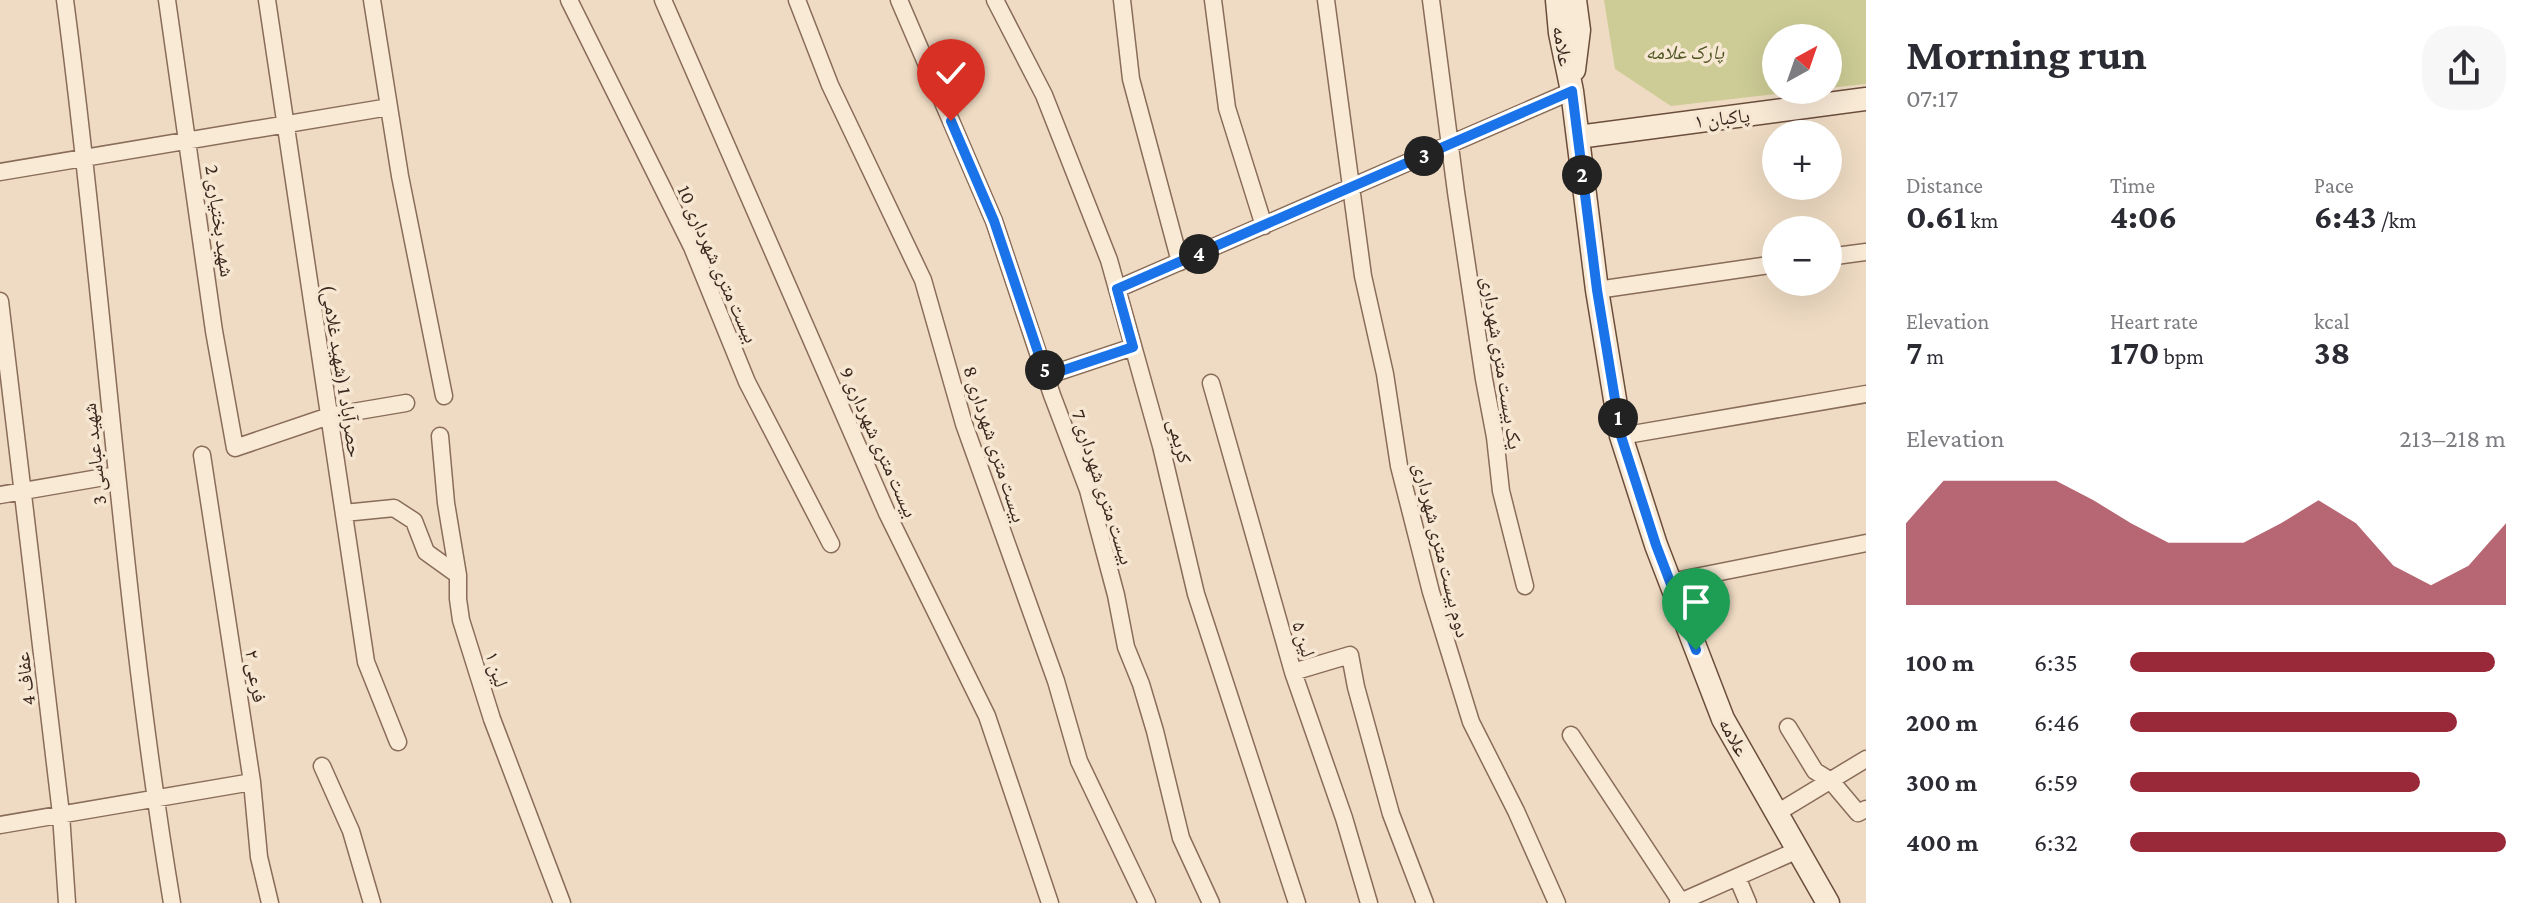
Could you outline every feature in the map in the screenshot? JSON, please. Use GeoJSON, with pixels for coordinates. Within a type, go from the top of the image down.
{"type":"FeatureCollection","features":[{"type":"Feature","properties":{"kind":"street","name":"شهید عباسی 3"},"geometry":{"type":"LineString","coordinates":[[65,0],[86,157],[116,475],[155,799],[172,903]]}},
{"type":"Feature","properties":{"kind":"street","name":"شهید بختیاری 2"},"geometry":{"type":"LineString","coordinates":[[167,0],[214,331],[235,448],[329,416]]}},
{"type":"Feature","properties":{"kind":"street","name":"حصرآباد 1 (شهید غلامی)"},"geometry":{"type":"LineString","coordinates":[[267,0],[366,662],[398,742]]}},
{"type":"Feature","properties":{"kind":"street"},"geometry":{"type":"LineString","coordinates":[[372,0],[400,176],[444,396]]}},
{"type":"Feature","properties":{"kind":"street","name":"بیست متری شهرداری 10"},"geometry":{"type":"LineString","coordinates":[[569,0],[692,247],[747,382],[831,544]]}},
{"type":"Feature","properties":{"kind":"street","name":"بیست متری شهرداری 9"},"geometry":{"type":"LineString","coordinates":[[663,0],[887,513],[987,716],[1050,903]]}},
{"type":"Feature","properties":{"kind":"street","name":"بیست متری شهرداری 8"},"geometry":{"type":"LineString","coordinates":[[797,0],[830,85],[923,280],[964,424],[1056,681],[1079,761],[1147,903]]}},
{"type":"Feature","properties":{"kind":"street","name":"بیست متری شهرداری 7"},"geometry":{"type":"LineString","coordinates":[[899,0],[994,221],[1088,490],[1116,595],[1126,647],[1151,720],[1181,838],[1211,903]]}},
{"type":"Feature","properties":{"kind":"street","name":"کریمی"},"geometry":{"type":"LineString","coordinates":[[995,0],[1044,95],[1109,260],[1161,446],[1196,594],[1297,903]]}},
{"type":"Feature","properties":{"kind":"street"},"geometry":{"type":"LineString","coordinates":[[1122,0],[1131,79],[1180,262]]}},
{"type":"Feature","properties":{"kind":"street"},"geometry":{"type":"LineString","coordinates":[[1213,0],[1227,108],[1264,226]]}},
{"type":"Feature","properties":{"kind":"street","name":"دوم بیست متری شهرداری"},"geometry":{"type":"LineString","coordinates":[[1326,0],[1356,233],[1385,374],[1399,466],[1455,679],[1471,722],[1516,811],[1557,903]]}},
{"type":"Feature","properties":{"kind":"street","name":"یک بیست متری شهرداری"},"geometry":{"type":"LineString","coordinates":[[1431,0],[1501,491],[1525,586]]}},
{"type":"Feature","properties":{"kind":"street","name":"علامه"},"geometry":{"type":"LineString","coordinates":[[1557,0],[1560,33],[1572,91],[1597,290],[1621,436],[1670,582],[1723,719],[1828,903]]}},
{"type":"Feature","properties":{"kind":"street","name":"علامه"},"geometry":{"type":"LineString","coordinates":[[1572,91],[1579,30],[1575,0]]}},
{"type":"Feature","properties":{"kind":"street"},"geometry":{"type":"LineString","coordinates":[[1117,289],[1572,91]]}},
{"type":"Feature","properties":{"kind":"street","name":"پاکبان ۱"},"geometry":{"type":"LineString","coordinates":[[1578,137],[1866,99]]}},
{"type":"Feature","properties":{"kind":"street"},"geometry":{"type":"LineString","coordinates":[[0,172],[389,107]]}},
{"type":"Feature","properties":{"kind":"street"},"geometry":{"type":"LineString","coordinates":[[1842,255],[1866,252]]}},
{"type":"Feature","properties":{"kind":"street"},"geometry":{"type":"LineString","coordinates":[[1597,290],[1762,266]]}},
{"type":"Feature","properties":{"kind":"street","name":"عفاف 4"},"geometry":{"type":"LineString","coordinates":[[0,301],[61,814],[67,903]]}},
{"type":"Feature","properties":{"kind":"street"},"geometry":{"type":"LineString","coordinates":[[1046,376],[1133,347]]}},
{"type":"Feature","properties":{"kind":"street","name":"لین ۵"},"geometry":{"type":"LineString","coordinates":[[1211,383],[1293,672],[1344,818],[1369,903]]}},
{"type":"Feature","properties":{"kind":"street"},"geometry":{"type":"LineString","coordinates":[[1621,436],[1866,394]]}},
{"type":"Feature","properties":{"kind":"street"},"geometry":{"type":"LineString","coordinates":[[329,416],[406,403]]}},
{"type":"Feature","properties":{"kind":"street","name":"لین ۱"},"geometry":{"type":"LineString","coordinates":[[440,436],[461,620],[481,686],[562,903]]}},
{"type":"Feature","properties":{"kind":"street","name":"۲ فرعی"},"geometry":{"type":"LineString","coordinates":[[202,455],[252,782],[257,844],[270,903]]}},
{"type":"Feature","properties":{"kind":"street"},"geometry":{"type":"LineString","coordinates":[[0,495],[116,475]]}},
{"type":"Feature","properties":{"kind":"street"},"geometry":{"type":"LineString","coordinates":[[344,513],[394,508],[414,521],[426,552],[458,575]]}},
{"type":"Feature","properties":{"kind":"street"},"geometry":{"type":"LineString","coordinates":[[1670,582],[1866,543]]}},
{"type":"Feature","properties":{"kind":"street"},"geometry":{"type":"LineString","coordinates":[[1293,672],[1350,655],[1391,814],[1425,903]]}},
{"type":"Feature","properties":{"kind":"street"},"geometry":{"type":"LineString","coordinates":[[1788,727],[1815,771],[1831,781],[1858,813],[1866,809]]}},
{"type":"Feature","properties":{"kind":"street"},"geometry":{"type":"LineString","coordinates":[[1571,735],[1680,902],[1798,850]]}},
{"type":"Feature","properties":{"kind":"street"},"geometry":{"type":"LineString","coordinates":[[1777,813],[1866,759]]}},
{"type":"Feature","properties":{"kind":"street"},"geometry":{"type":"LineString","coordinates":[[322,766],[351,831],[372,903]]}},
{"type":"Feature","properties":{"kind":"street"},"geometry":{"type":"LineString","coordinates":[[0,825],[252,782]]}},
{"type":"Feature","properties":{"kind":"street"},"geometry":{"type":"LineString","coordinates":[[1737,877],[1748,903]]}},
{"type":"Feature","properties":{"kind":"green space","name":"پارک علامه"},"geometry":{"type":"Polygon","coordinates":[[[1604,0],[1866,0],[1866,84],[1842,87],[1842,24],[1762,24],[1762,96],[1671,106],[1615,69],[1604,0]]]}},
{"type":"Feature","properties":{"kind":"route"},"geometry":{"type":"LineString","coordinates":[[951,121],[994,221],[1046,376],[1133,347],[1117,289],[1572,91],[1597,290],[1621,436],[1656,545],[1696,650]]}}]}
